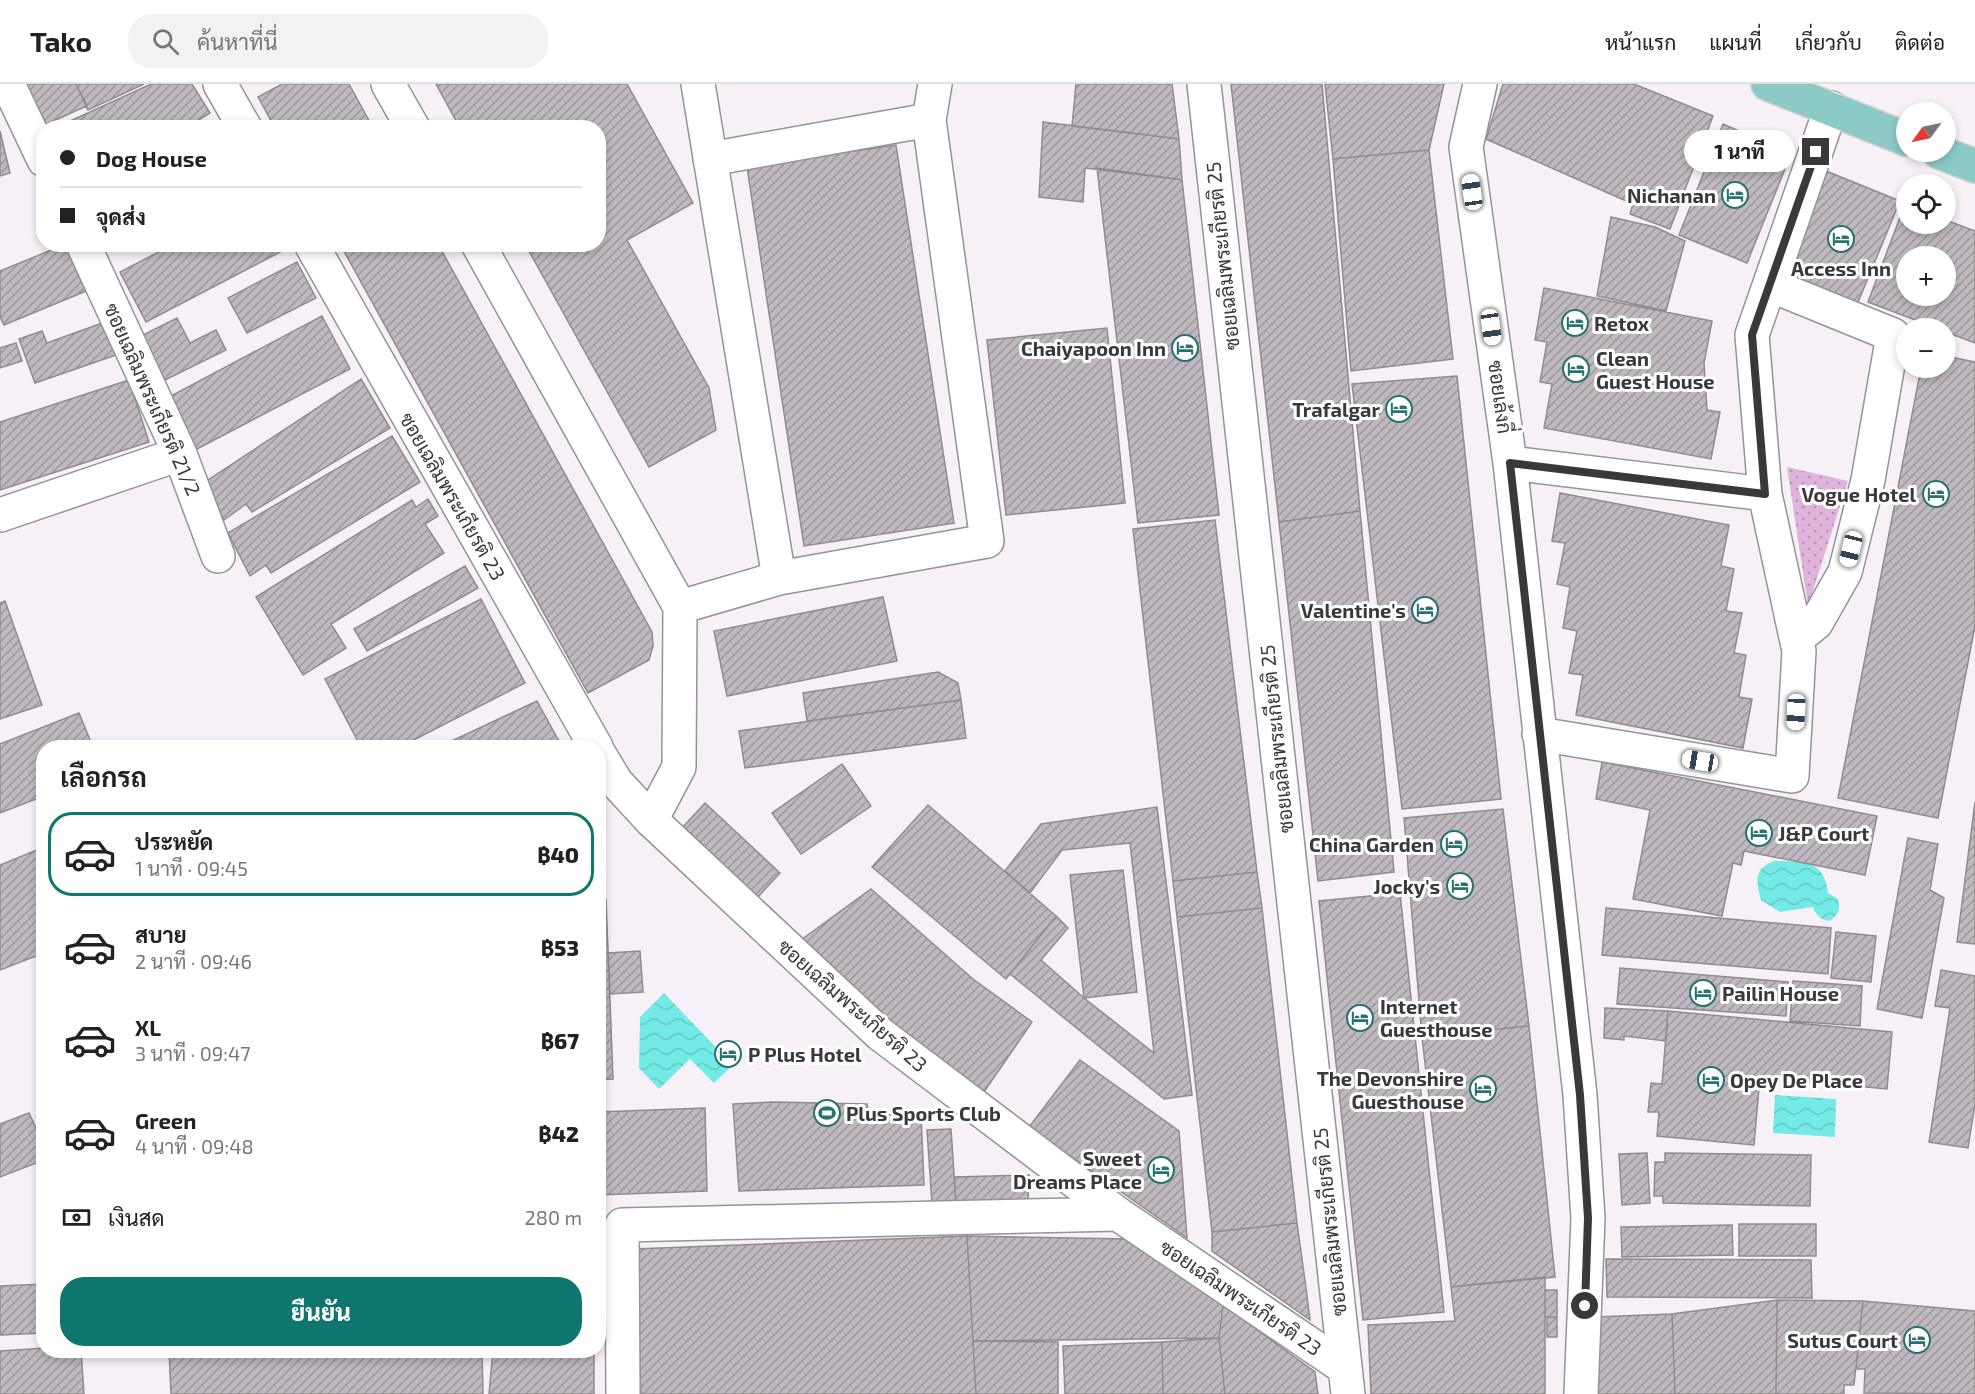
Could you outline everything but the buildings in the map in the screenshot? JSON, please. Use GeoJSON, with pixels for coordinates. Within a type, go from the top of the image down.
{"type":"FeatureCollection","features":[{"type":"Feature","properties":{"kind":"main road"},"geometry":{"type":"LineString","coordinates":[[1768,84],[1896,135]]}},
{"type":"Feature","properties":{"kind":"main road"},"geometry":{"type":"LineString","coordinates":[[1956,159],[1975,166]]}},
{"type":"Feature","properties":{"kind":"street"},"geometry":{"type":"LineString","coordinates":[[8,84],[36,143]]}},
{"type":"Feature","properties":{"kind":"street"},"geometry":{"type":"LineString","coordinates":[[388,84],[408,120]]}},
{"type":"Feature","properties":{"kind":"street"},"geometry":{"type":"LineString","coordinates":[[698,84],[779,578]]}},
{"type":"Feature","properties":{"kind":"street"},"geometry":{"type":"LineString","coordinates":[[680,607],[779,578],[987,541],[929,120],[934,84]]}},
{"type":"Feature","properties":{"kind":"street","name":"ซอยเฉลิมพระเกียรติ 25"},"geometry":{"type":"LineString","coordinates":[[1204,84],[1346,1381]]}},
{"type":"Feature","properties":{"kind":"street","name":"ซอยเล้งกี่"},"geometry":{"type":"LineString","coordinates":[[1480,84],[1466,147],[1510,463],[1581,1106],[1588,1218],[1581,1394]]}},
{"type":"Feature","properties":{"kind":"street"},"geometry":{"type":"LineString","coordinates":[[226,86],[241,120]]}},
{"type":"Feature","properties":{"kind":"street"},"geometry":{"type":"LineString","coordinates":[[1539,734],[1792,776],[1799,651],[1765,494],[1752,335],[1831,108]]}},
{"type":"Feature","properties":{"kind":"street"},"geometry":{"type":"LineString","coordinates":[[710,159],[929,120]]}},
{"type":"Feature","properties":{"kind":"street","name":"ซอยเฉลิมพระเกียรติ 21/2"},"geometry":{"type":"LineString","coordinates":[[87,252],[180,454],[218,556]]}},
{"type":"Feature","properties":{"kind":"street","name":"ซอยเฉลิมพระเกียรติ 23"},"geometry":{"type":"LineString","coordinates":[[316,252],[592,740]]}},
{"type":"Feature","properties":{"kind":"street"},"geometry":{"type":"LineString","coordinates":[[482,252],[680,607],[679,767],[651,820]]}},
{"type":"Feature","properties":{"kind":"street"},"geometry":{"type":"LineString","coordinates":[[1770,285],[1893,335],[1868,480],[1845,572],[1816,623],[1797,638]]}},
{"type":"Feature","properties":{"kind":"street"},"geometry":{"type":"LineString","coordinates":[[0,515],[180,454]]}},
{"type":"Feature","properties":{"kind":"street"},"geometry":{"type":"LineString","coordinates":[[1510,463],[1765,494]]}},
{"type":"Feature","properties":{"kind":"street","name":"ซอยเฉลิมพระเกียรติ 23"},"geometry":{"type":"LineString","coordinates":[[606,766],[615,782],[651,820],[880,1034],[1118,1214],[1346,1381]]}},
{"type":"Feature","properties":{"kind":"street"},"geometry":{"type":"LineString","coordinates":[[623,1394],[622,1225],[1118,1214]]}},
{"type":"Feature","properties":{"kind":"shaded area"},"geometry":{"type":"Polygon","coordinates":[[[1787,467],[1848,481],[1808,606],[1787,467]]]}},
{"type":"Feature","properties":{"kind":"water"},"geometry":{"type":"Polygon","coordinates":[[[1774,861],[1803,863],[1817,868],[1826,882],[1828,893],[1838,899],[1837,915],[1829,921],[1823,919],[1813,907],[1780,912],[1761,900],[1757,881],[1759,872],[1774,861]]]}},
{"type":"Feature","properties":{"kind":"water"},"geometry":{"type":"Polygon","coordinates":[[[664,993],[733,1065],[714,1083],[690,1059],[659,1089],[639,1068],[640,1017],[664,993]]]}},
{"type":"Feature","properties":{"kind":"water"},"geometry":{"type":"Polygon","coordinates":[[[1775,1095],[1836,1099],[1835,1137],[1773,1133],[1775,1095]]]}},
{"type":"Feature","properties":{"kind":"place","name":"Nichanan"},"geometry":{"type":"Point","coordinates":[1735,195]}},
{"type":"Feature","properties":{"kind":"place","name":"Access Inn"},"geometry":{"type":"Point","coordinates":[1841,239]}},
{"type":"Feature","properties":{"kind":"place","name":"Retox"},"geometry":{"type":"Point","coordinates":[1575,323]}},
{"type":"Feature","properties":{"kind":"place","name":"Chaiyapoon Inn"},"geometry":{"type":"Point","coordinates":[1185,348]}},
{"type":"Feature","properties":{"kind":"place","name":"Clean Guest House"},"geometry":{"type":"Point","coordinates":[1576,369]}},
{"type":"Feature","properties":{"kind":"place","name":"Trafalgar"},"geometry":{"type":"Point","coordinates":[1399,409]}},
{"type":"Feature","properties":{"kind":"place","name":"Vogue Hotel"},"geometry":{"type":"Point","coordinates":[1936,494]}},
{"type":"Feature","properties":{"kind":"place","name":"Valentine's"},"geometry":{"type":"Point","coordinates":[1425,610]}},
{"type":"Feature","properties":{"kind":"place","name":"J&P Court"},"geometry":{"type":"Point","coordinates":[1759,833]}},
{"type":"Feature","properties":{"kind":"place","name":"China Garden"},"geometry":{"type":"Point","coordinates":[1454,844]}},
{"type":"Feature","properties":{"kind":"place","name":"Jocky's"},"geometry":{"type":"Point","coordinates":[1460,886]}},
{"type":"Feature","properties":{"kind":"place","name":"Pailin House"},"geometry":{"type":"Point","coordinates":[1703,993]}},
{"type":"Feature","properties":{"kind":"place","name":"Internet Guesthouse"},"geometry":{"type":"Point","coordinates":[1360,1018]}},
{"type":"Feature","properties":{"kind":"place","name":"P Plus Hotel"},"geometry":{"type":"Point","coordinates":[728,1054]}},
{"type":"Feature","properties":{"kind":"place","name":"Opey De Place"},"geometry":{"type":"Point","coordinates":[1711,1080]}},
{"type":"Feature","properties":{"kind":"place","name":"The Devonshire Guesthouse"},"geometry":{"type":"Point","coordinates":[1483,1089]}},
{"type":"Feature","properties":{"kind":"place","name":"Plus Sports Club"},"geometry":{"type":"Point","coordinates":[827,1113]}},
{"type":"Feature","properties":{"kind":"place","name":"Sweet Dreams Place"},"geometry":{"type":"Point","coordinates":[1161,1170]}},
{"type":"Feature","properties":{"kind":"place","name":"Sutus Court"},"geometry":{"type":"Point","coordinates":[1917,1340]}},
{"type":"Feature","properties":{"kind":"route"},"geometry":{"type":"LineString","coordinates":[[1585,1306],[1588,1218],[1580,1095],[1510,463],[1765,494],[1752,335],[1816,152]]}}]}
